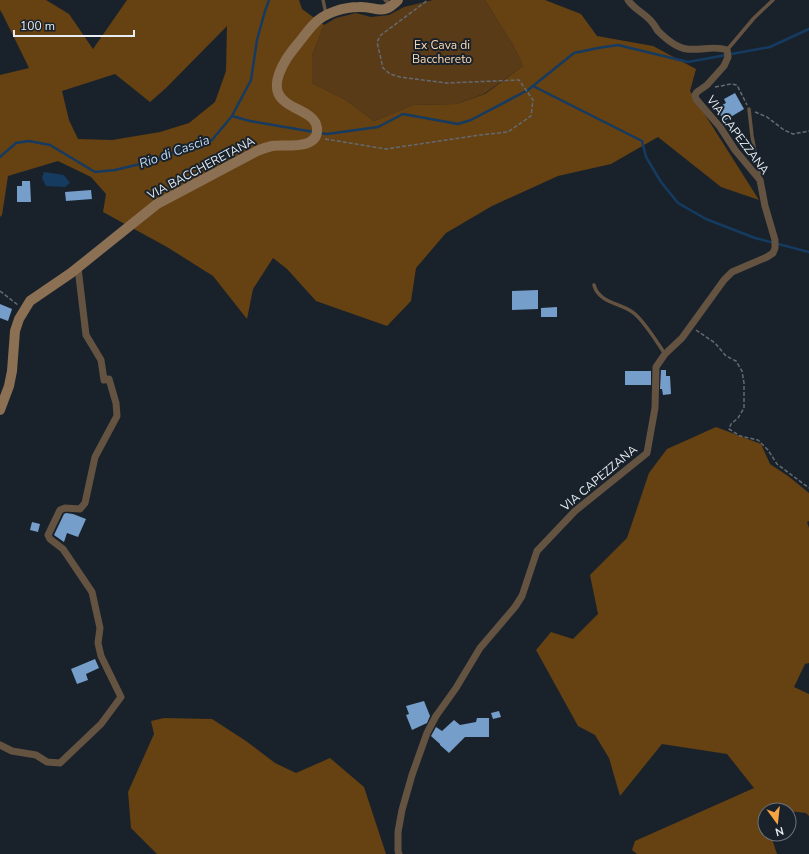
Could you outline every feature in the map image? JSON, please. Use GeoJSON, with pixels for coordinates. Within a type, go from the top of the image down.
{"type":"FeatureCollection","features":[{"type":"Feature","properties":{"kind":"street"},"geometry":{"type":"LineString","coordinates":[[628,0],[635,8],[652,21],[659,32],[671,42],[685,49],[698,50],[720,48],[727,50],[728,57],[724,66],[707,85]]}},
{"type":"Feature","properties":{"kind":"street"},"geometry":{"type":"LineString","coordinates":[[316,133],[315,123],[311,118],[285,103],[278,92],[277,77],[287,57],[314,24],[326,15],[346,8],[360,7],[384,10],[392,2]]}},
{"type":"Feature","properties":{"kind":"street","name":"VIA CAPEZZANA"},"geometry":{"type":"LineString","coordinates":[[399,854],[398,832],[402,810],[412,775],[427,733],[436,716],[456,688],[480,648],[522,596],[537,551],[575,511],[647,453],[655,408],[656,367],[665,354],[692,326],[703,308],[724,280],[732,272],[767,257],[775,248],[775,240],[765,206],[760,180],[735,150],[720,127],[696,98],[696,92],[707,85]]}},
{"type":"Feature","properties":{"kind":"street","name":"VIA BACCHERETANA"},"geometry":{"type":"LineString","coordinates":[[0,410],[9,386],[12,371],[15,331],[18,319],[30,301],[78,268],[157,204],[257,151],[271,146],[306,144],[316,133]]}},
{"type":"Feature","properties":{"kind":"street"},"geometry":{"type":"LineString","coordinates":[[0,745],[12,751],[36,755],[47,762],[60,763],[101,724],[121,697],[101,656],[98,643],[100,628],[92,592],[63,549],[50,539],[48,535],[60,510],[65,508],[80,509],[85,503],[95,457],[117,416],[116,403],[109,380],[104,380],[101,360],[86,335],[78,268]]}},
{"type":"Feature","properties":{"kind":"lane"},"geometry":{"type":"LineString","coordinates":[[323,0],[326,15]]}},
{"type":"Feature","properties":{"kind":"lane"},"geometry":{"type":"LineString","coordinates":[[727,50],[754,18],[774,0]]}},
{"type":"Feature","properties":{"kind":"lane"},"geometry":{"type":"LineString","coordinates":[[749,109],[760,180]]}},
{"type":"Feature","properties":{"kind":"lane"},"geometry":{"type":"LineString","coordinates":[[594,285],[595,291],[599,296],[635,313],[646,326],[665,354]]}},
{"type":"Feature","properties":{"kind":"path"},"geometry":{"type":"LineString","coordinates":[[316,133],[386,149],[480,134],[508,132],[531,116],[533,100],[519,80],[446,83],[400,77],[390,74],[383,68],[377,42],[381,35],[428,0]]}},
{"type":"Feature","properties":{"kind":"path"},"geometry":{"type":"LineString","coordinates":[[707,85],[713,88],[731,84],[737,85],[749,109],[767,117],[784,130],[793,134],[809,131]]}},
{"type":"Feature","properties":{"kind":"path"},"geometry":{"type":"LineString","coordinates":[[0,291],[24,310]]}},
{"type":"Feature","properties":{"kind":"path"},"geometry":{"type":"LineString","coordinates":[[692,326],[715,343],[726,356],[736,361],[742,371],[744,383],[744,408],[738,418],[731,424],[729,429],[740,436],[758,440],[768,450],[777,464],[809,488]]}},
{"type":"Feature","properties":{"kind":"green space","name":"Ex Cava di Bacchereto"},"geometry":{"type":"Polygon","coordinates":[[[433,0],[485,0],[514,47],[523,66],[484,94],[456,104],[413,105],[374,121],[346,100],[312,83],[312,56],[324,25],[336,18],[356,13],[371,17],[389,15],[404,7],[433,0]]]}},
{"type":"Feature","properties":{"kind":"shaded area"},"geometry":{"type":"Polygon","coordinates":[[[0,0],[46,0],[69,14],[93,49],[127,0],[299,0],[302,9],[324,25],[312,56],[312,83],[346,100],[374,121],[413,105],[456,104],[485,94],[523,66],[514,47],[485,0],[545,0],[581,14],[597,36],[653,46],[696,69],[690,91],[759,200],[721,187],[658,137],[611,164],[558,176],[492,206],[446,233],[416,268],[411,301],[387,326],[316,301],[287,269],[273,258],[253,289],[247,319],[213,276],[167,247],[103,212],[106,194],[91,177],[58,161],[8,176],[2,215],[0,217],[0,75],[29,68],[0,10],[0,0]],[[227,26],[166,88],[150,102],[115,74],[62,91],[69,120],[78,139],[112,140],[160,132],[189,123],[215,102],[226,71],[227,26]]]}},
{"type":"Feature","properties":{"kind":"shaded area"},"geometry":{"type":"Polygon","coordinates":[[[716,427],[761,444],[770,464],[809,493],[809,521],[807,522],[809,528],[809,663],[805,664],[794,687],[809,694],[809,816],[806,813],[797,812],[797,802],[757,802],[757,842],[773,842],[777,854],[637,854],[632,850],[635,841],[754,788],[727,754],[662,744],[620,796],[609,758],[595,735],[578,726],[536,650],[551,632],[573,639],[598,614],[590,575],[627,538],[649,473],[667,449],[716,427]]]}},
{"type":"Feature","properties":{"kind":"shaded area"},"geometry":{"type":"Polygon","coordinates":[[[164,718],[212,719],[246,741],[275,763],[296,773],[330,758],[364,787],[386,854],[157,854],[131,828],[128,792],[154,734],[151,721],[164,718]]]}},
{"type":"Feature","properties":{"kind":"water"},"geometry":{"type":"Polygon","coordinates":[[[44,172],[64,175],[70,183],[65,187],[46,186],[42,178],[44,172]]]}},
{"type":"Feature","properties":{"kind":"building"},"geometry":{"type":"Polygon","coordinates":[[[735,93],[744,109],[724,121],[716,108],[726,103],[724,99],[735,93]]]}},
{"type":"Feature","properties":{"kind":"building"},"geometry":{"type":"Polygon","coordinates":[[[22,181],[30,181],[31,202],[17,202],[17,186],[22,186],[22,181]]]}},
{"type":"Feature","properties":{"kind":"building"},"geometry":{"type":"Polygon","coordinates":[[[91,190],[92,199],[66,201],[65,192],[91,190]]]}},
{"type":"Feature","properties":{"kind":"building"},"geometry":{"type":"Polygon","coordinates":[[[538,290],[538,309],[512,310],[512,291],[538,290]]]}},
{"type":"Feature","properties":{"kind":"building"},"geometry":{"type":"Polygon","coordinates":[[[0,304],[12,309],[8,321],[0,318],[0,304]]]}},
{"type":"Feature","properties":{"kind":"building"},"geometry":{"type":"Polygon","coordinates":[[[557,307],[557,317],[541,317],[541,308],[557,307]]]}},
{"type":"Feature","properties":{"kind":"building"},"geometry":{"type":"Polygon","coordinates":[[[661,370],[666,370],[666,376],[670,376],[671,394],[663,395],[662,389],[660,389],[661,370]]]}},
{"type":"Feature","properties":{"kind":"building"},"geometry":{"type":"Polygon","coordinates":[[[625,371],[651,371],[651,385],[625,385],[625,371]]]}},
{"type":"Feature","properties":{"kind":"building"},"geometry":{"type":"Polygon","coordinates":[[[66,513],[86,519],[78,537],[67,533],[64,542],[54,535],[64,514],[66,513]]]}},
{"type":"Feature","properties":{"kind":"building"},"geometry":{"type":"Polygon","coordinates":[[[32,522],[40,524],[38,532],[30,530],[32,522]]]}},
{"type":"Feature","properties":{"kind":"building"},"geometry":{"type":"Polygon","coordinates":[[[95,659],[99,668],[86,674],[88,680],[77,684],[71,669],[95,659]]]}},
{"type":"Feature","properties":{"kind":"building"},"geometry":{"type":"Polygon","coordinates":[[[424,701],[430,716],[427,723],[412,730],[406,715],[409,714],[406,706],[424,701]]]}},
{"type":"Feature","properties":{"kind":"building"},"geometry":{"type":"Polygon","coordinates":[[[499,711],[501,717],[493,719],[491,713],[499,711]]]}},
{"type":"Feature","properties":{"kind":"building"},"geometry":{"type":"Polygon","coordinates":[[[477,718],[489,718],[489,737],[465,737],[449,753],[431,736],[436,727],[442,731],[454,720],[460,725],[476,722],[477,718]]]}},
{"type":"Feature","properties":{"kind":"waterway","name":"Rio di Cascia"},"geometry":{"type":"LineString","coordinates":[[0,157],[16,143],[29,141],[50,145],[95,172],[115,170],[157,160],[189,145],[212,140],[232,116],[251,80],[257,40],[269,0]]}},
{"type":"Feature","properties":{"kind":"waterway"},"geometry":{"type":"LineString","coordinates":[[319,133],[327,134],[378,127],[403,114],[458,124],[471,120],[528,90],[574,53],[618,45],[688,62],[770,47],[809,29]]}},
{"type":"Feature","properties":{"kind":"waterway"},"geometry":{"type":"LineString","coordinates":[[533,86],[642,141],[646,157],[661,182],[678,203],[706,219],[755,238],[809,252]]}},
{"type":"Feature","properties":{"kind":"waterway"},"geometry":{"type":"LineString","coordinates":[[232,116],[250,121],[314,132]]}}]}
